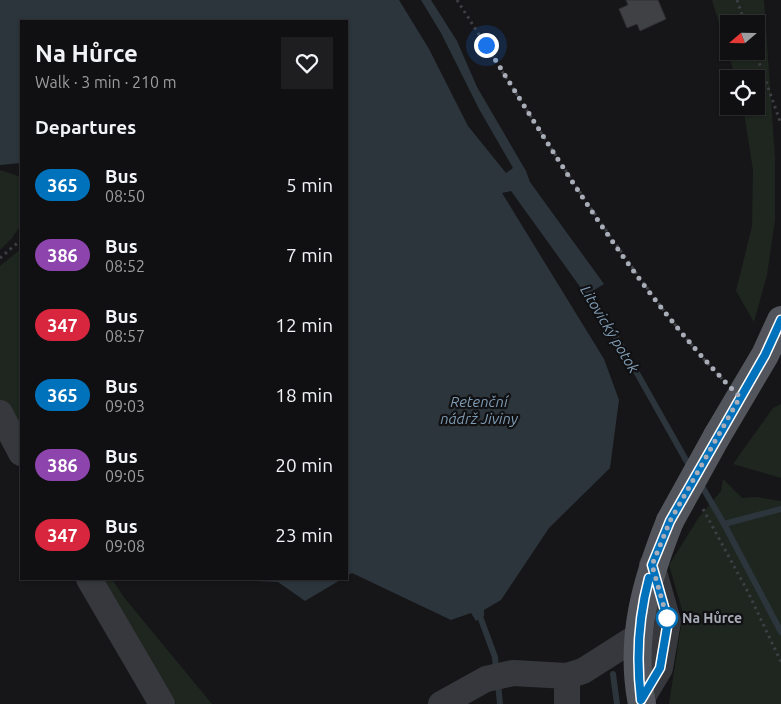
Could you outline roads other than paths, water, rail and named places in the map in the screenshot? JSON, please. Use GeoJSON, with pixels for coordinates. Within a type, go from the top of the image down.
{"type":"FeatureCollection","features":[{"type":"Feature","properties":{"kind":"main road"},"geometry":{"type":"LineString","coordinates":[[642,702],[637,668],[638,636],[642,605],[652,565],[670,521],[717,436],[740,397],[773,356],[781,320]]}},
{"type":"Feature","properties":{"kind":"lane"},"geometry":{"type":"LineString","coordinates":[[0,413],[20,451]]}},
{"type":"Feature","properties":{"kind":"lane"},"geometry":{"type":"LineString","coordinates":[[642,702],[660,668],[668,621],[652,565]]}},
{"type":"Feature","properties":{"kind":"lane"},"geometry":{"type":"LineString","coordinates":[[90,580],[162,704]]}},
{"type":"Feature","properties":{"kind":"lane"},"geometry":{"type":"LineString","coordinates":[[441,704],[486,679],[513,673],[567,676],[583,671],[638,636]]}},
{"type":"Feature","properties":{"kind":"lane"},"geometry":{"type":"LineString","coordinates":[[567,676],[567,704]]}},
{"type":"Feature","properties":{"kind":"water","name":"Retenční nádrž Jiviny"},"geometry":{"type":"Polygon","coordinates":[[[0,0],[399,0],[429,49],[468,126],[506,173],[513,168],[479,109],[441,33],[421,0],[431,0],[457,41],[477,87],[526,171],[530,182],[604,284],[586,295],[511,191],[502,193],[604,359],[619,400],[610,468],[549,528],[501,600],[484,610],[484,616],[476,621],[471,613],[451,620],[352,573],[348,575],[348,20],[20,20],[20,163],[0,165],[0,0]]]}},
{"type":"Feature","properties":{"kind":"water"},"geometry":{"type":"Polygon","coordinates":[[[340,580],[305,601],[278,582],[254,581],[340,580]]]}},
{"type":"Feature","properties":{"kind":"waterway","name":"Litovický potok"},"geometry":{"type":"LineString","coordinates":[[585,288],[624,350],[691,469]]}},
{"type":"Feature","properties":{"kind":"waterway","name":"Litovický potok"},"geometry":{"type":"LineString","coordinates":[[700,483],[724,524],[781,632]]}},
{"type":"Feature","properties":{"kind":"waterway"},"geometry":{"type":"LineString","coordinates":[[724,524],[781,509]]}},
{"type":"Feature","properties":{"kind":"waterway"},"geometry":{"type":"LineString","coordinates":[[478,611],[495,657],[496,670]]}},
{"type":"Feature","properties":{"kind":"waterway"},"geometry":{"type":"LineString","coordinates":[[613,674],[617,704]]}},
{"type":"Feature","properties":{"kind":"waterway"},"geometry":{"type":"LineString","coordinates":[[498,683],[500,704]]}},
{"type":"Feature","properties":{"kind":"place","name":"Na Hůrce"},"geometry":{"type":"Point","coordinates":[667,618]}}]}
